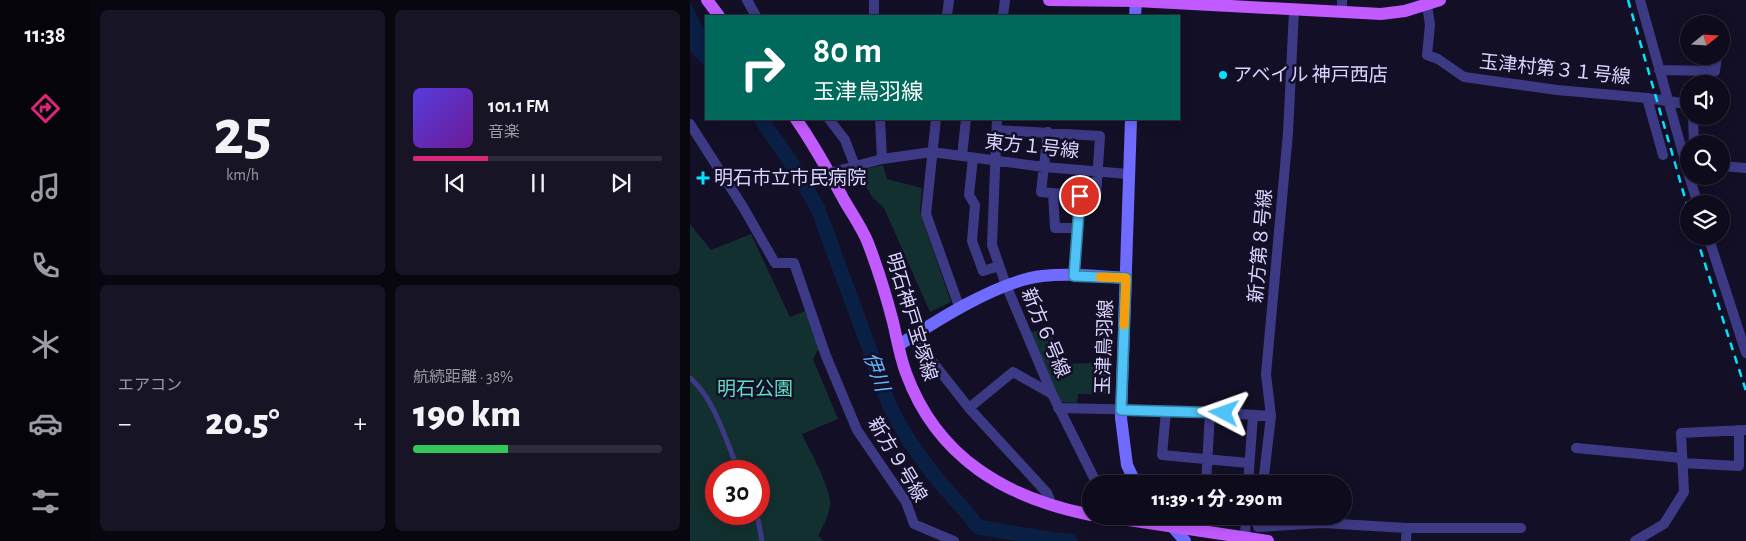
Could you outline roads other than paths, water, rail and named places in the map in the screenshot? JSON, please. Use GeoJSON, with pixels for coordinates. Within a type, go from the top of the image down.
{"type":"FeatureCollection","features":[{"type":"Feature","properties":{"kind":"main road"},"geometry":{"type":"LineString","coordinates":[[707,0],[718,15]]}},
{"type":"Feature","properties":{"kind":"main road"},"geometry":{"type":"LineString","coordinates":[[1050,0],[1136,0],[1289,7],[1342,6],[1381,14],[1436,1]]}},
{"type":"Feature","properties":{"kind":"main road","name":"明石神戸宝塚線"},"geometry":{"type":"LineString","coordinates":[[797,120],[814,145],[867,240],[885,292],[914,394],[940,435],[975,468],[995,482],[1021,495],[1082,513]]}},
{"type":"Feature","properties":{"kind":"main road"},"geometry":{"type":"LineString","coordinates":[[1183,525],[1205,531],[1257,532]]}},
{"type":"Feature","properties":{"kind":"street"},"geometry":{"type":"LineString","coordinates":[[747,0],[755,15]]}},
{"type":"Feature","properties":{"kind":"street"},"geometry":{"type":"LineString","coordinates":[[874,0],[874,15]]}},
{"type":"Feature","properties":{"kind":"street"},"geometry":{"type":"LineString","coordinates":[[947,15],[949,0]]}},
{"type":"Feature","properties":{"kind":"street"},"geometry":{"type":"LineString","coordinates":[[1003,15],[1005,0]]}},
{"type":"Feature","properties":{"kind":"street"},"geometry":{"type":"LineString","coordinates":[[1135,15],[1136,0]]}},
{"type":"Feature","properties":{"kind":"street"},"geometry":{"type":"LineString","coordinates":[[1640,0],[1667,102],[1680,140]]}},
{"type":"Feature","properties":{"kind":"street","name":"玉津村第３１号線"},"geometry":{"type":"LineString","coordinates":[[1436,1],[1430,24],[1427,55],[1438,59],[1464,77],[1647,98],[1663,155]]}},
{"type":"Feature","properties":{"kind":"street","name":"新方第８号線"},"geometry":{"type":"LineString","coordinates":[[1264,475],[1271,416],[1266,374],[1288,134],[1289,7]]}},
{"type":"Feature","properties":{"kind":"street"},"geometry":{"type":"LineString","coordinates":[[1659,70],[1715,70],[1716,65]]}},
{"type":"Feature","properties":{"kind":"street"},"geometry":{"type":"LineString","coordinates":[[1647,98],[1680,103]]}},
{"type":"Feature","properties":{"kind":"street"},"geometry":{"type":"LineString","coordinates":[[830,120],[846,140],[855,166]]}},
{"type":"Feature","properties":{"kind":"street"},"geometry":{"type":"LineString","coordinates":[[880,120],[882,159]]}},
{"type":"Feature","properties":{"kind":"street"},"geometry":{"type":"LineString","coordinates":[[936,120],[926,214],[960,309]]}},
{"type":"Feature","properties":{"kind":"street"},"geometry":{"type":"LineString","coordinates":[[966,120],[969,195],[975,205],[972,241],[983,271],[999,266]]}},
{"type":"Feature","properties":{"kind":"street","name":"新方６号線"},"geometry":{"type":"LineString","coordinates":[[997,120],[992,245],[1006,285],[1058,408],[1092,475]]}},
{"type":"Feature","properties":{"kind":"street","name":"玉津鳥羽線"},"geometry":{"type":"LineString","coordinates":[[1131,120],[1121,410],[1122,445],[1132,475]]}},
{"type":"Feature","properties":{"kind":"street","name":"新方９号線"},"geometry":{"type":"LineString","coordinates":[[690,124],[775,263],[794,263],[826,356],[857,430],[906,502],[914,524],[930,536],[954,541]]}},
{"type":"Feature","properties":{"kind":"street"},"geometry":{"type":"LineString","coordinates":[[997,130],[1048,132],[1100,136],[1096,197],[1042,192],[1048,132]]}},
{"type":"Feature","properties":{"kind":"street","name":"東方１号線"},"geometry":{"type":"LineString","coordinates":[[829,173],[882,159],[932,152],[1044,167],[1128,174]]}},
{"type":"Feature","properties":{"kind":"street"},"geometry":{"type":"LineString","coordinates":[[1730,167],[1746,168]]}},
{"type":"Feature","properties":{"kind":"street"},"geometry":{"type":"LineString","coordinates":[[1053,193],[1055,228],[1077,228]]}},
{"type":"Feature","properties":{"kind":"street"},"geometry":{"type":"LineString","coordinates":[[1074,276],[1080,196]]}},
{"type":"Feature","properties":{"kind":"street"},"geometry":{"type":"LineString","coordinates":[[1711,245],[1746,353]]}},
{"type":"Feature","properties":{"kind":"street"},"geometry":{"type":"LineString","coordinates":[[899,345],[960,309],[1006,285],[1042,276],[1126,278]]}},
{"type":"Feature","properties":{"kind":"street","name":"明石神戸宝塚線"},"geometry":{"type":"LineString","coordinates":[[912,336],[968,408],[1042,487],[1052,505]]}},
{"type":"Feature","properties":{"kind":"street"},"geometry":{"type":"LineString","coordinates":[[968,408],[1013,372],[1052,394]]}},
{"type":"Feature","properties":{"kind":"street"},"geometry":{"type":"LineString","coordinates":[[1058,408],[1210,412],[1271,416]]}},
{"type":"Feature","properties":{"kind":"street"},"geometry":{"type":"LineString","coordinates":[[1166,411],[1162,455],[1248,463]]}},
{"type":"Feature","properties":{"kind":"street"},"geometry":{"type":"LineString","coordinates":[[1206,475],[1210,412]]}},
{"type":"Feature","properties":{"kind":"street"},"geometry":{"type":"LineString","coordinates":[[1248,475],[1253,415]]}},
{"type":"Feature","properties":{"kind":"street"},"geometry":{"type":"LineString","coordinates":[[1576,448],[1682,461],[1739,466],[1742,430],[1681,433],[1682,461],[1684,492],[1664,524],[1635,541]]}},
{"type":"Feature","properties":{"kind":"street"},"geometry":{"type":"LineString","coordinates":[[1257,532],[1322,523],[1407,528],[1522,528]]}},
{"type":"Feature","properties":{"kind":"street"},"geometry":{"type":"LineString","coordinates":[[1171,525],[1185,541]]}},
{"type":"Feature","properties":{"kind":"street"},"geometry":{"type":"LineString","coordinates":[[1205,525],[1205,531]]}},
{"type":"Feature","properties":{"kind":"street"},"geometry":{"type":"LineString","coordinates":[[1406,541],[1407,528]]}},
{"type":"Feature","properties":{"kind":"lane"},"geometry":{"type":"LineString","coordinates":[[690,378],[697,383],[711,407],[734,460]]}},
{"type":"Feature","properties":{"kind":"lane"},"geometry":{"type":"LineString","coordinates":[[759,525],[762,541]]}},
{"type":"Feature","properties":{"kind":"water"},"geometry":{"type":"Polygon","coordinates":[[[690,2],[705,30],[705,67],[690,51],[690,2]]]}},
{"type":"Feature","properties":{"kind":"waterway","name":"伊川"},"geometry":{"type":"LineString","coordinates":[[762,120],[796,170],[818,209],[890,407],[906,436],[926,465],[978,527],[1070,541]]}},
{"type":"Feature","properties":{"kind":"railway"},"geometry":{"type":"LineString","coordinates":[[1628,0],[1684,195]]}},
{"type":"Feature","properties":{"kind":"railway"},"geometry":{"type":"LineString","coordinates":[[1699,245],[1746,391]]}},
{"type":"Feature","properties":{"kind":"place","name":"アベイル 神戸西店"},"geometry":{"type":"Point","coordinates":[1223,75]}},
{"type":"Feature","properties":{"kind":"place","name":"明石市立市民病院"},"geometry":{"type":"Point","coordinates":[703,178]}},
{"type":"Feature","properties":{"kind":"park label","name":"明石公園"},"geometry":{"type":"Point","coordinates":[755,389]}}]}
